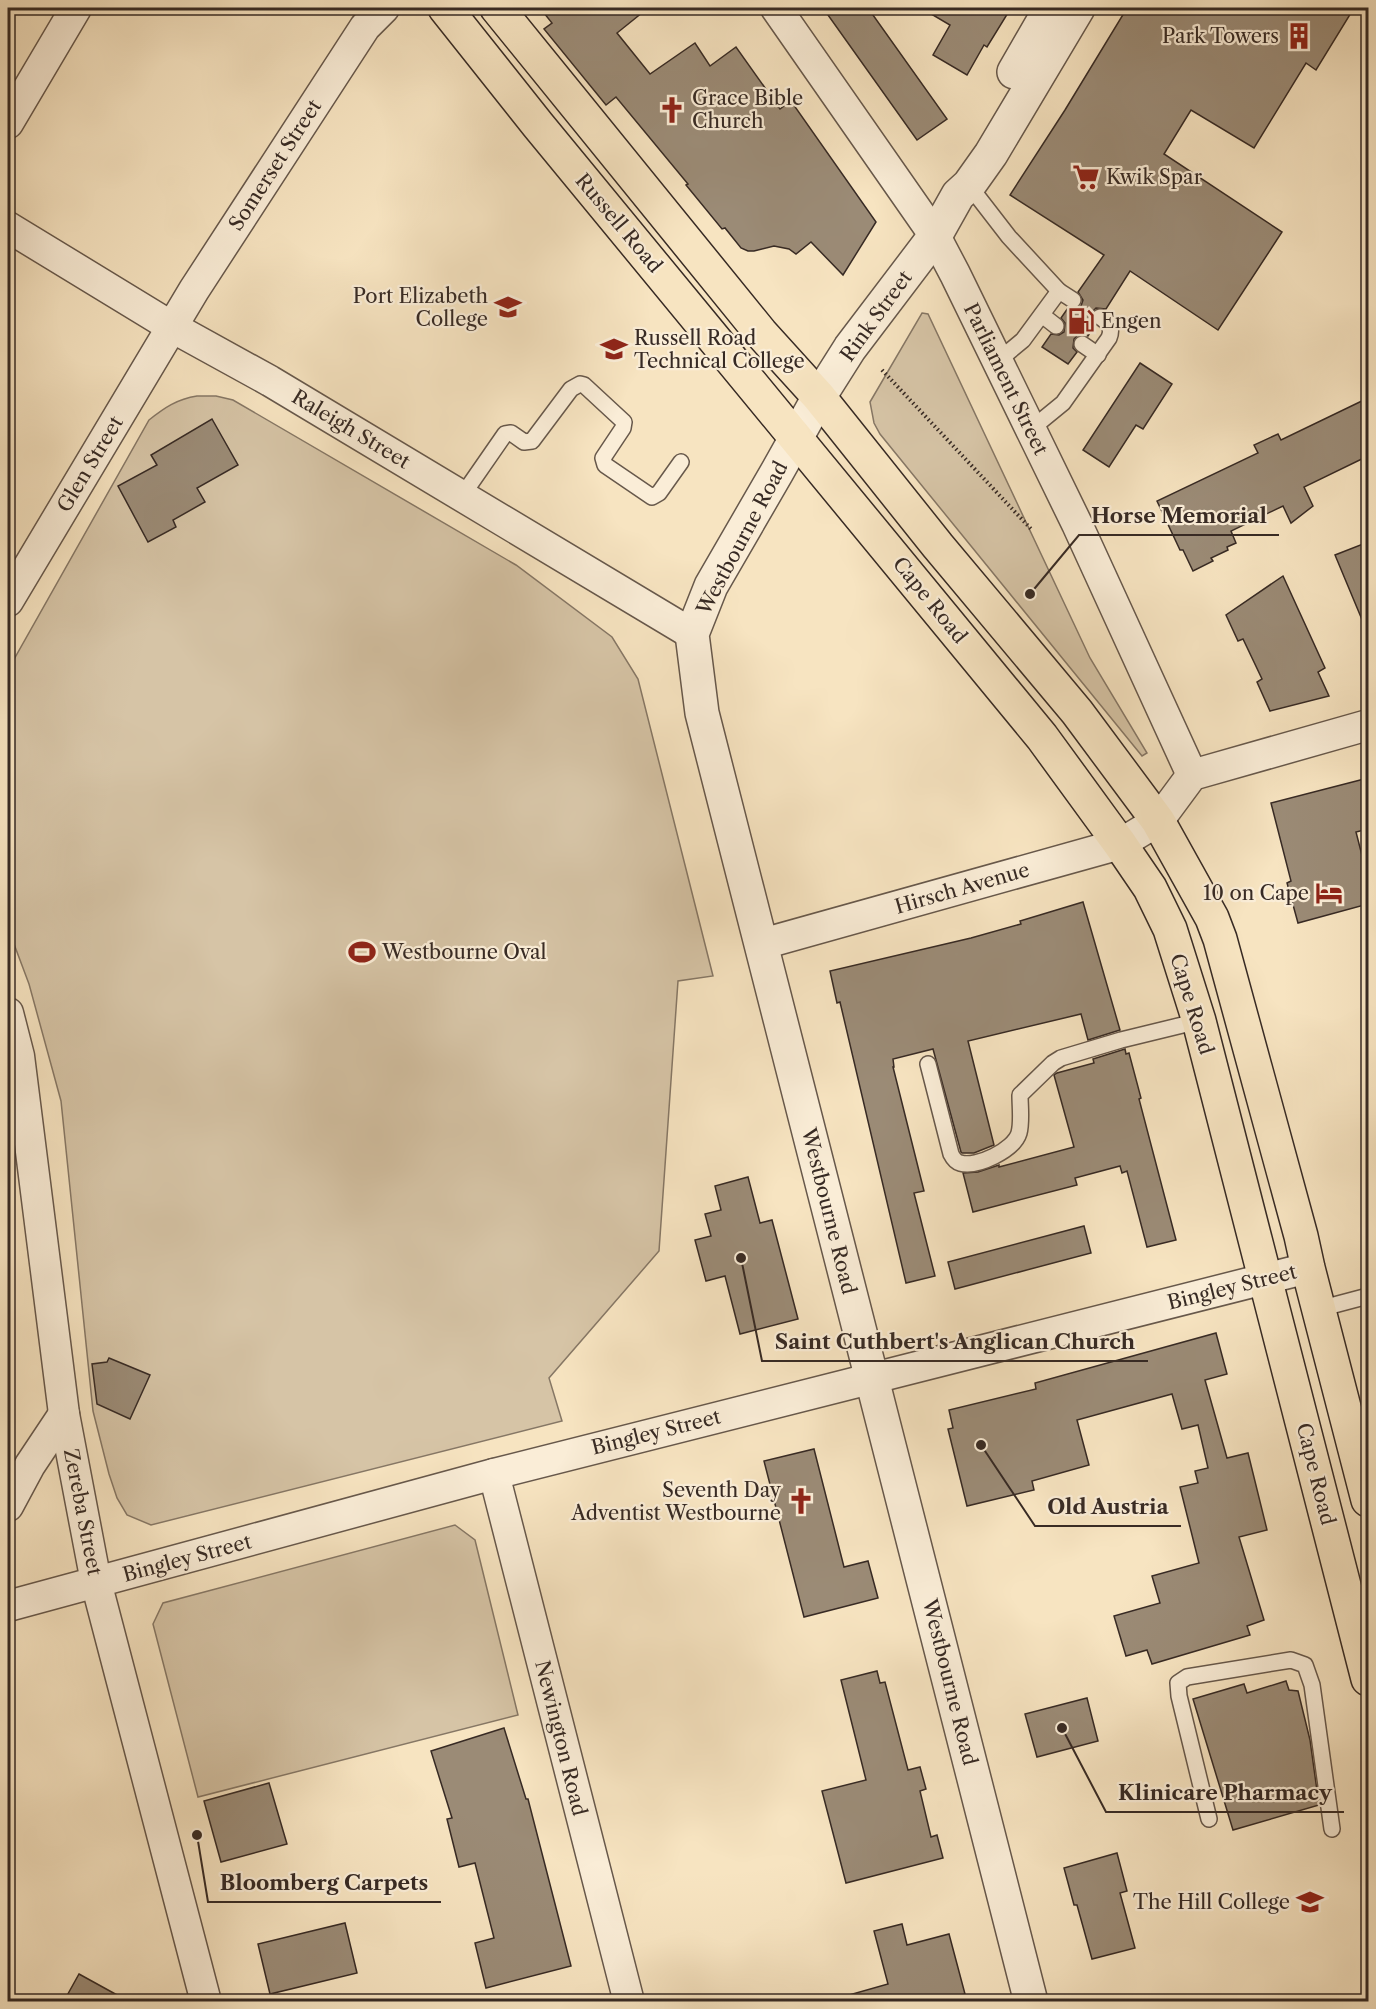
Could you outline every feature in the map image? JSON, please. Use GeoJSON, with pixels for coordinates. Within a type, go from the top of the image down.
{"type":"FeatureCollection","features":[{"type":"Feature","properties":{"kind":"main road","name":"Russell Road"},"geometry":{"type":"LineString","coordinates":[[445,8],[537,125],[796,437]]}},
{"type":"Feature","properties":{"kind":"main road","name":"Russell Road"},"geometry":{"type":"LineString","coordinates":[[497,8],[761,333],[819,397]]}},
{"type":"Feature","properties":{"kind":"main road","name":"Cape Road"},"geometry":{"type":"LineString","coordinates":[[819,397],[938,546],[1077,712],[1158,821],[1212,918],[1298,1225],[1368,1500]]}},
{"type":"Feature","properties":{"kind":"main road","name":"Cape Road"},"geometry":{"type":"LineString","coordinates":[[796,437],[1041,737],[1150,888],[1170,929],[1199,1021],[1368,1679]]}},
{"type":"Feature","properties":{"kind":"street"},"geometry":{"type":"LineString","coordinates":[[8,123],[76,8]]}},
{"type":"Feature","properties":{"kind":"street","name":"Somerset Street"},"geometry":{"type":"LineString","coordinates":[[172,327],[365,27],[384,8]]}},
{"type":"Feature","properties":{"kind":"street","name":"Parliament Street"},"geometry":{"type":"LineString","coordinates":[[776,8],[935,236],[999,360],[1192,775]]}},
{"type":"Feature","properties":{"kind":"street","name":"Rink Street"},"geometry":{"type":"LineString","coordinates":[[796,437],[850,348],[935,236],[962,186],[991,154],[1071,8]]}},
{"type":"Feature","properties":{"kind":"street","name":"Raleigh Street"},"geometry":{"type":"LineString","coordinates":[[8,227],[172,327],[270,381],[692,634]]}},
{"type":"Feature","properties":{"kind":"street","name":"Glen Street"},"geometry":{"type":"LineString","coordinates":[[8,601],[172,327]]}},
{"type":"Feature","properties":{"kind":"street","name":"Westbourne Road"},"geometry":{"type":"LineString","coordinates":[[796,437],[711,586],[692,634],[702,712],[1031,2001]]}},
{"type":"Feature","properties":{"kind":"street"},"geometry":{"type":"LineString","coordinates":[[1158,821],[1192,775],[1368,725]]}},
{"type":"Feature","properties":{"kind":"street","name":"Hirsch Avenue"},"geometry":{"type":"LineString","coordinates":[[762,944],[1120,844],[1158,821]]}},
{"type":"Feature","properties":{"kind":"street","name":"Zereba Street"},"geometry":{"type":"LineString","coordinates":[[8,1013],[19,1056],[64,1414],[96,1582],[206,2001]]}},
{"type":"Feature","properties":{"kind":"street","name":"Bingley Street"},"geometry":{"type":"LineString","coordinates":[[8,1606],[494,1474],[1308,1268]]}},
{"type":"Feature","properties":{"kind":"street"},"geometry":{"type":"LineString","coordinates":[[8,1506],[30,1465],[64,1414]]}},
{"type":"Feature","properties":{"kind":"street","name":"Newington Road"},"geometry":{"type":"LineString","coordinates":[[494,1474],[629,2001]]}},
{"type":"Feature","properties":{"kind":"lane"},"geometry":{"type":"LineString","coordinates":[[962,186],[1059,291],[1073,300]]}},
{"type":"Feature","properties":{"kind":"lane"},"geometry":{"type":"LineString","coordinates":[[999,360],[1032,330],[1059,291]]}},
{"type":"Feature","properties":{"kind":"lane"},"geometry":{"type":"LineString","coordinates":[[1042,315],[1056,326]]}},
{"type":"Feature","properties":{"kind":"lane"},"geometry":{"type":"LineString","coordinates":[[1030,430],[1063,403],[1098,355],[1112,332],[1107,321],[1101,317]]}},
{"type":"Feature","properties":{"kind":"lane"},"geometry":{"type":"LineString","coordinates":[[1082,344],[1098,355]]}},
{"type":"Feature","properties":{"kind":"lane"},"geometry":{"type":"LineString","coordinates":[[462,496],[506,434],[511,433],[524,442],[532,441],[572,389],[580,384],[584,385],[624,422],[623,428],[603,458],[605,465],[652,497],[659,493],[681,462]]}},
{"type":"Feature","properties":{"kind":"lane"},"geometry":{"type":"LineString","coordinates":[[928,1064],[951,1154],[961,1164],[968,1164],[995,1157],[1013,1144],[1019,1133],[1020,1095],[1061,1058],[1121,1040],[1199,1021]]}},
{"type":"Feature","properties":{"kind":"lane"},"geometry":{"type":"LineString","coordinates":[[1319,1309],[1368,1296]]}},
{"type":"Feature","properties":{"kind":"lane"},"geometry":{"type":"LineString","coordinates":[[1209,1819],[1179,1696],[1178,1683],[1187,1677],[1291,1660],[1305,1665],[1312,1684],[1332,1828]]}},
{"type":"Feature","properties":{"kind":"path"},"geometry":{"type":"LineString","coordinates":[[882,370],[1032,530]]}},
{"type":"Feature","properties":{"kind":"shaded area"},"geometry":{"type":"Polygon","coordinates":[[[922,313],[928,314],[1090,658],[1147,753],[1142,756],[880,434],[874,423],[870,402],[922,313]]]}},
{"type":"Feature","properties":{"kind":"shaded area","name":"Westbourne Oval"},"geometry":{"type":"Polygon","coordinates":[[[216,396],[233,400],[516,565],[612,637],[638,679],[713,976],[678,981],[659,1251],[549,1378],[562,1421],[151,1525],[127,1515],[117,1498],[93,1411],[61,1101],[29,984],[8,928],[8,670],[149,420],[183,399],[216,396]]]}},
{"type":"Feature","properties":{"kind":"shaded area"},"geometry":{"type":"Polygon","coordinates":[[[455,1525],[475,1540],[518,1715],[198,1797],[153,1624],[163,1603],[455,1525]]]}},
{"type":"Feature","properties":{"kind":"building"},"geometry":{"type":"Polygon","coordinates":[[[540,8],[648,8],[617,33],[650,74],[695,43],[710,66],[736,47],[780,109],[791,101],[876,222],[843,275],[811,242],[796,254],[789,249],[774,246],[754,251],[741,248],[725,228],[722,229],[616,97],[606,105],[544,29],[552,23],[540,8]]]}},
{"type":"Feature","properties":{"kind":"building"},"geometry":{"type":"Polygon","coordinates":[[[823,8],[868,8],[947,119],[917,140],[823,8]]]}},
{"type":"Feature","properties":{"kind":"building"},"geometry":{"type":"Polygon","coordinates":[[[921,8],[1011,8],[987,47],[984,45],[967,75],[933,55],[950,25],[921,8]]]}},
{"type":"Feature","properties":{"kind":"building"},"geometry":{"type":"Polygon","coordinates":[[[1127,8],[1354,8],[1316,70],[1306,63],[1254,148],[1191,110],[1164,154],[1282,232],[1218,330],[1130,271],[1106,309],[1096,308],[1092,312],[1091,321],[1095,325],[1088,336],[1078,335],[1074,339],[1073,348],[1077,352],[1068,364],[1042,347],[1051,334],[1059,335],[1064,332],[1065,323],[1061,318],[1068,308],[1073,310],[1081,306],[1083,300],[1078,292],[1104,255],[1010,195],[1127,8]]]}},
{"type":"Feature","properties":{"kind":"building"},"geometry":{"type":"Polygon","coordinates":[[[1140,363],[1172,384],[1143,429],[1136,425],[1109,467],[1083,450],[1140,363]]]}},
{"type":"Feature","properties":{"kind":"building"},"geometry":{"type":"Polygon","coordinates":[[[1368,398],[1368,456],[1304,487],[1313,506],[1291,523],[1283,506],[1231,531],[1236,543],[1227,547],[1228,550],[1211,558],[1213,561],[1193,571],[1183,550],[1180,550],[1157,501],[1258,453],[1254,445],[1278,434],[1281,440],[1368,398]]]}},
{"type":"Feature","properties":{"kind":"building"},"geometry":{"type":"Polygon","coordinates":[[[212,419],[238,465],[197,488],[205,502],[173,520],[176,527],[148,542],[118,486],[157,465],[151,455],[212,419]]]}},
{"type":"Feature","properties":{"kind":"building"},"geometry":{"type":"Polygon","coordinates":[[[1368,542],[1368,634],[1335,555],[1368,542]]]}},
{"type":"Feature","properties":{"kind":"building"},"geometry":{"type":"Polygon","coordinates":[[[1283,576],[1325,668],[1318,672],[1329,696],[1270,711],[1257,682],[1262,679],[1243,639],[1238,641],[1226,615],[1283,576]]]}},
{"type":"Feature","properties":{"kind":"building"},"geometry":{"type":"Polygon","coordinates":[[[1368,778],[1368,829],[1356,832],[1368,879],[1368,904],[1298,923],[1287,883],[1291,881],[1271,803],[1368,778]]]}},
{"type":"Feature","properties":{"kind":"building"},"geometry":{"type":"Polygon","coordinates":[[[1083,902],[1120,1030],[1088,1040],[1081,1014],[968,1041],[994,1145],[974,1153],[961,1152],[933,1049],[893,1059],[893,1067],[924,1191],[914,1193],[935,1276],[906,1283],[840,1002],[837,1003],[830,971],[971,938],[1021,924],[1020,921],[1083,902]]]}},
{"type":"Feature","properties":{"kind":"building"},"geometry":{"type":"Polygon","coordinates":[[[1125,1049],[1126,1054],[1129,1053],[1176,1240],[1147,1247],[1127,1171],[1122,1173],[1120,1166],[1075,1178],[1077,1185],[973,1212],[963,1173],[978,1172],[1074,1147],[1054,1075],[1094,1063],[1093,1059],[1125,1049]]]}},
{"type":"Feature","properties":{"kind":"building"},"geometry":{"type":"Polygon","coordinates":[[[748,1177],[760,1223],[772,1220],[798,1319],[740,1334],[725,1276],[706,1281],[695,1240],[711,1236],[705,1214],[721,1210],[715,1186],[748,1177]]]}},
{"type":"Feature","properties":{"kind":"building"},"geometry":{"type":"Polygon","coordinates":[[[1084,1226],[1091,1253],[955,1289],[948,1262],[1084,1226]]]}},
{"type":"Feature","properties":{"kind":"building"},"geometry":{"type":"Polygon","coordinates":[[[1216,1333],[1227,1374],[1205,1380],[1227,1458],[1248,1453],[1267,1530],[1239,1537],[1264,1620],[1247,1626],[1250,1635],[1152,1664],[1147,1650],[1126,1656],[1114,1616],[1160,1603],[1152,1576],[1199,1563],[1180,1487],[1198,1483],[1195,1471],[1208,1468],[1198,1425],[1182,1429],[1172,1394],[1077,1420],[1089,1465],[1032,1481],[1034,1490],[967,1506],[948,1429],[953,1428],[949,1410],[1036,1389],[1035,1383],[1216,1333]]]}},
{"type":"Feature","properties":{"kind":"building"},"geometry":{"type":"Polygon","coordinates":[[[109,1358],[150,1375],[130,1419],[97,1404],[92,1364],[107,1362],[109,1358]]]}},
{"type":"Feature","properties":{"kind":"building","name":"Seventh Day Adventist Westbourne"},"geometry":{"type":"Polygon","coordinates":[[[814,1449],[844,1567],[868,1561],[878,1598],[804,1617],[764,1461],[814,1449]]]}},
{"type":"Feature","properties":{"kind":"building"},"geometry":{"type":"Polygon","coordinates":[[[877,1671],[880,1683],[885,1682],[908,1770],[920,1767],[926,1789],[920,1791],[931,1837],[937,1835],[943,1858],[846,1883],[822,1791],[866,1780],[841,1680],[877,1671]]]}},
{"type":"Feature","properties":{"kind":"building"},"geometry":{"type":"Polygon","coordinates":[[[1286,1681],[1289,1690],[1298,1691],[1310,1740],[1319,1805],[1233,1830],[1193,1699],[1244,1684],[1247,1693],[1286,1681]]]}},
{"type":"Feature","properties":{"kind":"building"},"geometry":{"type":"Polygon","coordinates":[[[1087,1698],[1098,1741],[1037,1757],[1025,1714],[1087,1698]]]}},
{"type":"Feature","properties":{"kind":"building"},"geometry":{"type":"Polygon","coordinates":[[[504,1728],[526,1799],[528,1799],[571,1966],[486,1988],[475,1943],[494,1938],[475,1863],[459,1867],[447,1819],[452,1818],[431,1751],[504,1728]]]}},
{"type":"Feature","properties":{"kind":"building"},"geometry":{"type":"Polygon","coordinates":[[[269,1783],[287,1844],[221,1862],[204,1801],[269,1783]]]}},
{"type":"Feature","properties":{"kind":"building"},"geometry":{"type":"Polygon","coordinates":[[[1117,1853],[1127,1891],[1120,1893],[1135,1948],[1092,1959],[1064,1868],[1117,1853]]]}},
{"type":"Feature","properties":{"kind":"building"},"geometry":{"type":"Polygon","coordinates":[[[345,1923],[357,1973],[270,1994],[258,1944],[345,1923]]]}},
{"type":"Feature","properties":{"kind":"building"},"geometry":{"type":"Polygon","coordinates":[[[902,1924],[907,1945],[949,1934],[965,1994],[937,2001],[850,2001],[849,1995],[888,1984],[874,1931],[902,1924]]]}},
{"type":"Feature","properties":{"kind":"building"},"geometry":{"type":"Polygon","coordinates":[[[79,1974],[128,2001],[64,2001],[79,1974]]]}},
{"type":"Feature","properties":{"kind":"place","name":"Park Towers"},"geometry":{"type":"Point","coordinates":[1299,36]}},
{"type":"Feature","properties":{"kind":"place","name":"Grace Bible Church"},"geometry":{"type":"Point","coordinates":[672,110]}},
{"type":"Feature","properties":{"kind":"place","name":"Kwik Spar"},"geometry":{"type":"Point","coordinates":[1086,177]}},
{"type":"Feature","properties":{"kind":"place","name":"Port Elizabeth College"},"geometry":{"type":"Point","coordinates":[508,307]}},
{"type":"Feature","properties":{"kind":"place","name":"Engen"},"geometry":{"type":"Point","coordinates":[1081,321]}},
{"type":"Feature","properties":{"kind":"place","name":"Russell Road Technical College"},"geometry":{"type":"Point","coordinates":[614,349]}},
{"type":"Feature","properties":{"kind":"place","name":"Horse Memorial"},"geometry":{"type":"Point","coordinates":[1030,594]}},
{"type":"Feature","properties":{"kind":"place","name":"10 on Cape"},"geometry":{"type":"Point","coordinates":[1329,893]}},
{"type":"Feature","properties":{"kind":"place","name":"Westbourne Oval"},"geometry":{"type":"Point","coordinates":[362,952]}},
{"type":"Feature","properties":{"kind":"place","name":"Saint Cuthbert's Anglican Church"},"geometry":{"type":"Point","coordinates":[741,1258]}},
{"type":"Feature","properties":{"kind":"place","name":"Old Austria"},"geometry":{"type":"Point","coordinates":[981,1445]}},
{"type":"Feature","properties":{"kind":"place","name":"Seventh Day Adventist Westbourne"},"geometry":{"type":"Point","coordinates":[801,1501]}},
{"type":"Feature","properties":{"kind":"place","name":"Klinicare Pharmacy"},"geometry":{"type":"Point","coordinates":[1062,1728]}},
{"type":"Feature","properties":{"kind":"place","name":"Bloomberg Carpets"},"geometry":{"type":"Point","coordinates":[197,1835]}},
{"type":"Feature","properties":{"kind":"place","name":"The Hill College"},"geometry":{"type":"Point","coordinates":[1310,1902]}}]}
